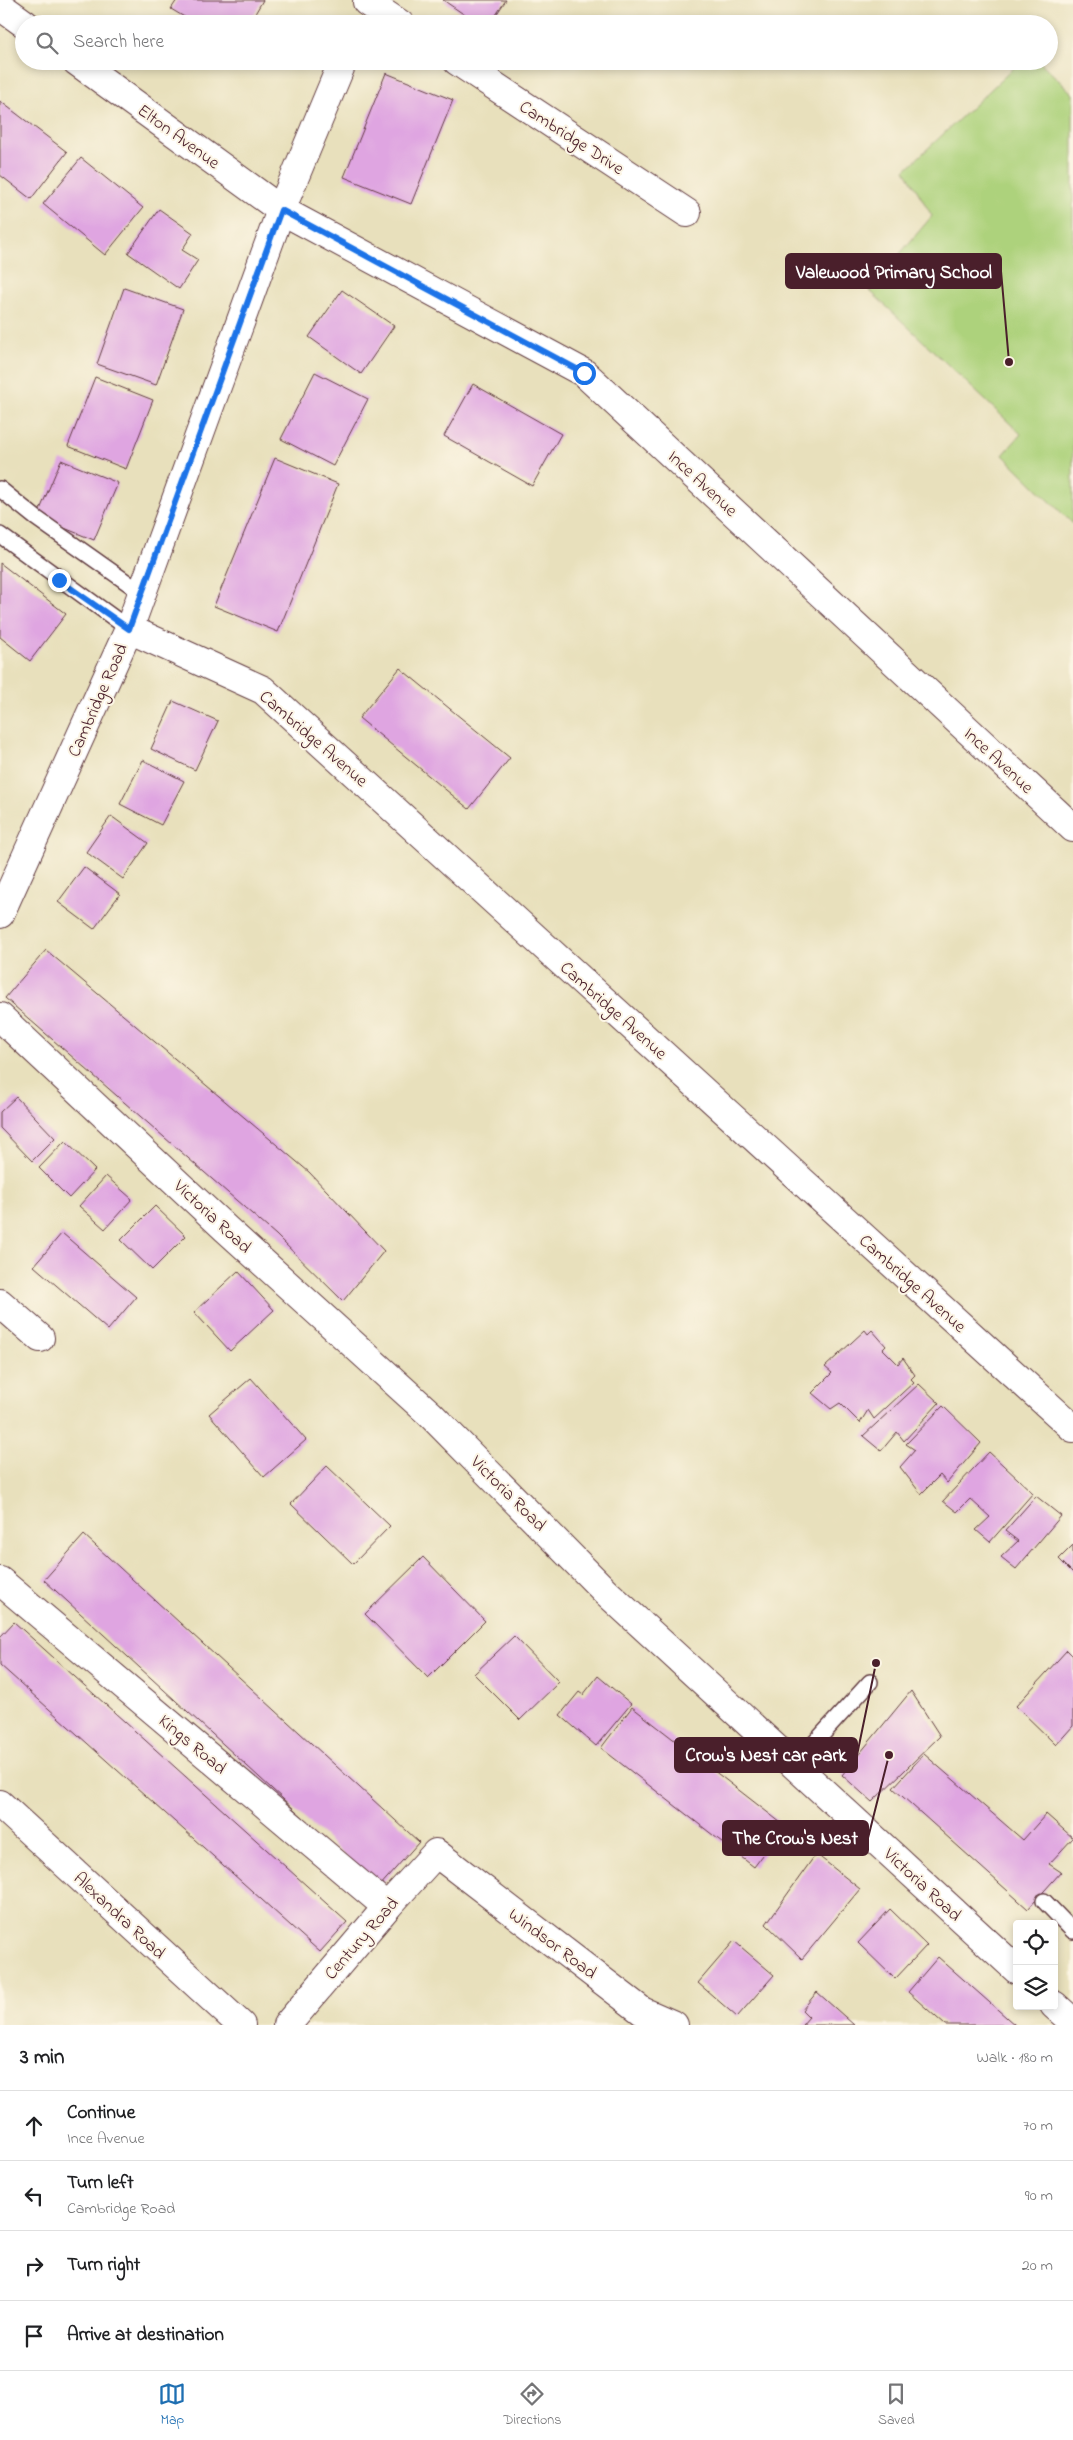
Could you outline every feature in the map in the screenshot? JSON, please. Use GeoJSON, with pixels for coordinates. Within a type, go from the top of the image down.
{"type":"FeatureCollection","features":[{"type":"Feature","properties":{"kind":"street"},"geometry":{"type":"LineString","coordinates":[[0,6],[15,17]]}},
{"type":"Feature","properties":{"kind":"street"},"geometry":{"type":"LineString","coordinates":[[364,9],[378,15]]}},
{"type":"Feature","properties":{"kind":"street","name":"Elton Avenue"},"geometry":{"type":"LineString","coordinates":[[88,70],[281,210]]}},
{"type":"Feature","properties":{"kind":"street","name":"Cambridge Road"},"geometry":{"type":"LineString","coordinates":[[0,914],[129,629],[281,210],[339,70]]}},
{"type":"Feature","properties":{"kind":"street","name":"Cambridge Drive"},"geometry":{"type":"LineString","coordinates":[[471,70],[688,213]]}},
{"type":"Feature","properties":{"kind":"street","name":"Ince Avenue"},"geometry":{"type":"LineString","coordinates":[[281,210],[584,373],[1073,828]]}},
{"type":"Feature","properties":{"kind":"street","name":"Cambridge Avenue"},"geometry":{"type":"LineString","coordinates":[[129,629],[263,690],[1073,1428]]}},
{"type":"Feature","properties":{"kind":"street","name":"Victoria Road"},"geometry":{"type":"LineString","coordinates":[[0,1017],[225,1228],[430,1414],[606,1592],[1013,1966]]}},
{"type":"Feature","properties":{"kind":"street"},"geometry":{"type":"LineString","coordinates":[[0,1303],[40,1338]]}},
{"type":"Feature","properties":{"kind":"street","name":"Kings Road"},"geometry":{"type":"LineString","coordinates":[[0,1581],[387,1907]]}},
{"type":"Feature","properties":{"kind":"street","name":"Alexandra Road"},"geometry":{"type":"LineString","coordinates":[[0,1804],[241,2025]]}},
{"type":"Feature","properties":{"kind":"street","name":"Century Road"},"geometry":{"type":"LineString","coordinates":[[287,2025],[387,1907],[436,1853]]}},
{"type":"Feature","properties":{"kind":"street","name":"Windsor Road"},"geometry":{"type":"LineString","coordinates":[[436,1853],[642,2011],[674,2025]]}},
{"type":"Feature","properties":{"kind":"lane"},"geometry":{"type":"LineString","coordinates":[[0,489],[36,518],[142,593]]}},
{"type":"Feature","properties":{"kind":"lane"},"geometry":{"type":"LineString","coordinates":[[0,535],[129,629]]}},
{"type":"Feature","properties":{"kind":"lane"},"geometry":{"type":"LineString","coordinates":[[795,1767],[870,1682]]}},
{"type":"Feature","properties":{"kind":"lane"},"geometry":{"type":"LineString","coordinates":[[1044,1901],[1073,1931]]}},
{"type":"Feature","properties":{"kind":"green space"},"geometry":{"type":"Polygon","coordinates":[[[1011,70],[1048,70],[1073,94],[1073,524],[1003,455],[1021,434],[869,290],[932,216],[905,170],[1011,70]]]}},
{"type":"Feature","properties":{"kind":"building"},"geometry":{"type":"Polygon","coordinates":[[[177,0],[263,0],[254,15],[181,15],[171,9],[177,0]]]}},
{"type":"Feature","properties":{"kind":"building"},"geometry":{"type":"Polygon","coordinates":[[[443,0],[506,0],[496,15],[465,15],[443,0]]]}},
{"type":"Feature","properties":{"kind":"building"},"geometry":{"type":"Polygon","coordinates":[[[386,73],[453,100],[411,204],[344,177],[386,73]]]}},
{"type":"Feature","properties":{"kind":"building"},"geometry":{"type":"Polygon","coordinates":[[[0,101],[67,152],[31,199],[0,175],[0,101]]]}},
{"type":"Feature","properties":{"kind":"building"},"geometry":{"type":"Polygon","coordinates":[[[81,158],[143,208],[105,255],[43,204],[81,158]]]}},
{"type":"Feature","properties":{"kind":"building"},"geometry":{"type":"Polygon","coordinates":[[[159,209],[193,233],[182,250],[198,260],[179,289],[128,253],[159,209]]]}},
{"type":"Feature","properties":{"kind":"building"},"geometry":{"type":"Polygon","coordinates":[[[124,288],[183,309],[156,385],[97,364],[124,288]]]}},
{"type":"Feature","properties":{"kind":"building"},"geometry":{"type":"Polygon","coordinates":[[[342,290],[394,326],[361,374],[309,337],[342,290]]]}},
{"type":"Feature","properties":{"kind":"building"},"geometry":{"type":"Polygon","coordinates":[[[315,372],[368,399],[333,466],[281,439],[315,372]]]}},
{"type":"Feature","properties":{"kind":"building"},"geometry":{"type":"Polygon","coordinates":[[[95,377],[153,400],[126,469],[68,446],[95,377]]]}},
{"type":"Feature","properties":{"kind":"building"},"geometry":{"type":"Polygon","coordinates":[[[473,384],[561,434],[532,486],[444,436],[473,384]]]}},
{"type":"Feature","properties":{"kind":"building"},"geometry":{"type":"Polygon","coordinates":[[[275,458],[338,484],[278,632],[214,606],[275,458]]]}},
{"type":"Feature","properties":{"kind":"building"},"geometry":{"type":"Polygon","coordinates":[[[61,460],[118,483],[94,540],[37,517],[61,460]]]}},
{"type":"Feature","properties":{"kind":"building"},"geometry":{"type":"Polygon","coordinates":[[[0,563],[66,614],[30,661],[0,637],[0,563]]]}},
{"type":"Feature","properties":{"kind":"building"},"geometry":{"type":"Polygon","coordinates":[[[400,668],[510,758],[469,809],[359,718],[400,668]]]}},
{"type":"Feature","properties":{"kind":"building"},"geometry":{"type":"Polygon","coordinates":[[[173,701],[218,721],[195,770],[151,749],[173,701]]]}},
{"type":"Feature","properties":{"kind":"building"},"geometry":{"type":"Polygon","coordinates":[[[143,760],[184,781],[161,825],[120,804],[143,760]]]}},
{"type":"Feature","properties":{"kind":"building"},"geometry":{"type":"Polygon","coordinates":[[[111,816],[148,843],[123,879],[86,852],[111,816]]]}},
{"type":"Feature","properties":{"kind":"building"},"geometry":{"type":"Polygon","coordinates":[[[84,867],[120,894],[94,929],[58,902],[84,867]]]}},
{"type":"Feature","properties":{"kind":"building"},"geometry":{"type":"Polygon","coordinates":[[[46,950],[309,1172],[384,1251],[343,1301],[276,1235],[5,998],[46,950]]]}},
{"type":"Feature","properties":{"kind":"building"},"geometry":{"type":"Polygon","coordinates":[[[16,1097],[55,1138],[32,1161],[0,1128],[0,1112],[16,1097]]]}},
{"type":"Feature","properties":{"kind":"building"},"geometry":{"type":"Polygon","coordinates":[[[65,1141],[95,1170],[69,1198],[39,1168],[65,1141]]]}},
{"type":"Feature","properties":{"kind":"building"},"geometry":{"type":"Polygon","coordinates":[[[106,1176],[132,1199],[105,1229],[79,1206],[106,1176]]]}},
{"type":"Feature","properties":{"kind":"building"},"geometry":{"type":"Polygon","coordinates":[[[155,1206],[186,1236],[152,1270],[121,1240],[155,1206]]]}},
{"type":"Feature","properties":{"kind":"building"},"geometry":{"type":"Polygon","coordinates":[[[62,1233],[136,1297],[108,1330],[34,1266],[62,1233]]]}},
{"type":"Feature","properties":{"kind":"building"},"geometry":{"type":"Polygon","coordinates":[[[238,1271],[274,1310],[230,1351],[194,1312],[238,1271]]]}},
{"type":"Feature","properties":{"kind":"building"},"geometry":{"type":"Polygon","coordinates":[[[865,1330],[868,1334],[872,1330],[886,1346],[883,1349],[898,1364],[903,1358],[915,1375],[911,1379],[914,1382],[874,1419],[868,1410],[860,1423],[840,1403],[831,1409],[812,1393],[832,1373],[825,1367],[865,1330]]]}},
{"type":"Feature","properties":{"kind":"building"},"geometry":{"type":"Polygon","coordinates":[[[251,1378],[306,1440],[264,1477],[209,1414],[251,1378]]]}},
{"type":"Feature","properties":{"kind":"building"},"geometry":{"type":"Polygon","coordinates":[[[919,1384],[939,1403],[904,1441],[897,1432],[881,1451],[863,1436],[919,1384]]]}},
{"type":"Feature","properties":{"kind":"building"},"geometry":{"type":"Polygon","coordinates":[[[943,1406],[981,1443],[947,1483],[940,1475],[921,1494],[900,1467],[915,1450],[906,1444],[943,1406]]]}},
{"type":"Feature","properties":{"kind":"building"},"geometry":{"type":"Polygon","coordinates":[[[989,1452],[1033,1493],[990,1542],[976,1530],[990,1517],[970,1499],[957,1512],[943,1501],[989,1452]]]}},
{"type":"Feature","properties":{"kind":"building"},"geometry":{"type":"Polygon","coordinates":[[[327,1466],[390,1526],[353,1564],[291,1504],[327,1466]]]}},
{"type":"Feature","properties":{"kind":"building"},"geometry":{"type":"Polygon","coordinates":[[[1036,1496],[1061,1516],[1016,1569],[1001,1557],[1018,1541],[1005,1531],[1036,1496]]]}},
{"type":"Feature","properties":{"kind":"building"},"geometry":{"type":"Polygon","coordinates":[[[84,1535],[419,1842],[379,1887],[44,1580],[84,1535]]]}},
{"type":"Feature","properties":{"kind":"building"},"geometry":{"type":"Polygon","coordinates":[[[1073,1545],[1073,1573],[1059,1559],[1073,1545]]]}},
{"type":"Feature","properties":{"kind":"building"},"geometry":{"type":"Polygon","coordinates":[[[423,1557],[485,1621],[428,1678],[365,1614],[423,1557]]]}},
{"type":"Feature","properties":{"kind":"building"},"geometry":{"type":"Polygon","coordinates":[[[14,1622],[347,1922],[320,1952],[0,1665],[0,1637],[14,1622]]]}},
{"type":"Feature","properties":{"kind":"building"},"geometry":{"type":"Polygon","coordinates":[[[514,1636],[559,1682],[520,1720],[474,1674],[514,1636]]]}},
{"type":"Feature","properties":{"kind":"building"},"geometry":{"type":"Polygon","coordinates":[[[1067,1650],[1073,1656],[1073,1726],[1056,1745],[1016,1706],[1067,1650]]]}},
{"type":"Feature","properties":{"kind":"building"},"geometry":{"type":"Polygon","coordinates":[[[598,1676],[631,1704],[596,1746],[560,1715],[579,1692],[583,1695],[598,1676]]]}},
{"type":"Feature","properties":{"kind":"building"},"geometry":{"type":"Polygon","coordinates":[[[911,1691],[940,1736],[872,1802],[842,1775],[911,1691]]]}},
{"type":"Feature","properties":{"kind":"building"},"geometry":{"type":"Polygon","coordinates":[[[632,1707],[785,1826],[754,1867],[601,1748],[632,1707]]]}},
{"type":"Feature","properties":{"kind":"building"},"geometry":{"type":"Polygon","coordinates":[[[924,1754],[1023,1840],[1046,1814],[1073,1838],[1049,1864],[1061,1872],[1028,1909],[893,1788],[924,1754]]]}},
{"type":"Feature","properties":{"kind":"building"},"geometry":{"type":"Polygon","coordinates":[[[816,1854],[860,1889],[802,1959],[766,1924],[816,1854]]]}},
{"type":"Feature","properties":{"kind":"building"},"geometry":{"type":"Polygon","coordinates":[[[890,1909],[927,1945],[895,1979],[858,1943],[890,1909]]]}},
{"type":"Feature","properties":{"kind":"building"},"geometry":{"type":"Polygon","coordinates":[[[734,1941],[774,1975],[737,2017],[698,1983],[734,1941]]]}},
{"type":"Feature","properties":{"kind":"building"},"geometry":{"type":"Polygon","coordinates":[[[938,1957],[1015,2025],[945,2025],[908,1992],[938,1957]]]}},
{"type":"Feature","properties":{"kind":"building"},"geometry":{"type":"Polygon","coordinates":[[[817,1992],[854,2025],[802,2025],[809,2017],[802,2010],[817,1992]]]}},
{"type":"Feature","properties":{"kind":"place","name":"Valewood Primary School"},"geometry":{"type":"Point","coordinates":[1009,362]}},
{"type":"Feature","properties":{"kind":"place","name":"Crow's Nest car park"},"geometry":{"type":"Point","coordinates":[876,1663]}},
{"type":"Feature","properties":{"kind":"place","name":"The Crow's Nest"},"geometry":{"type":"Point","coordinates":[889,1755]}},
{"type":"Feature","properties":{"kind":"route"},"geometry":{"type":"LineString","coordinates":[[59,580],[129,629],[281,210],[584,373]]}}]}
